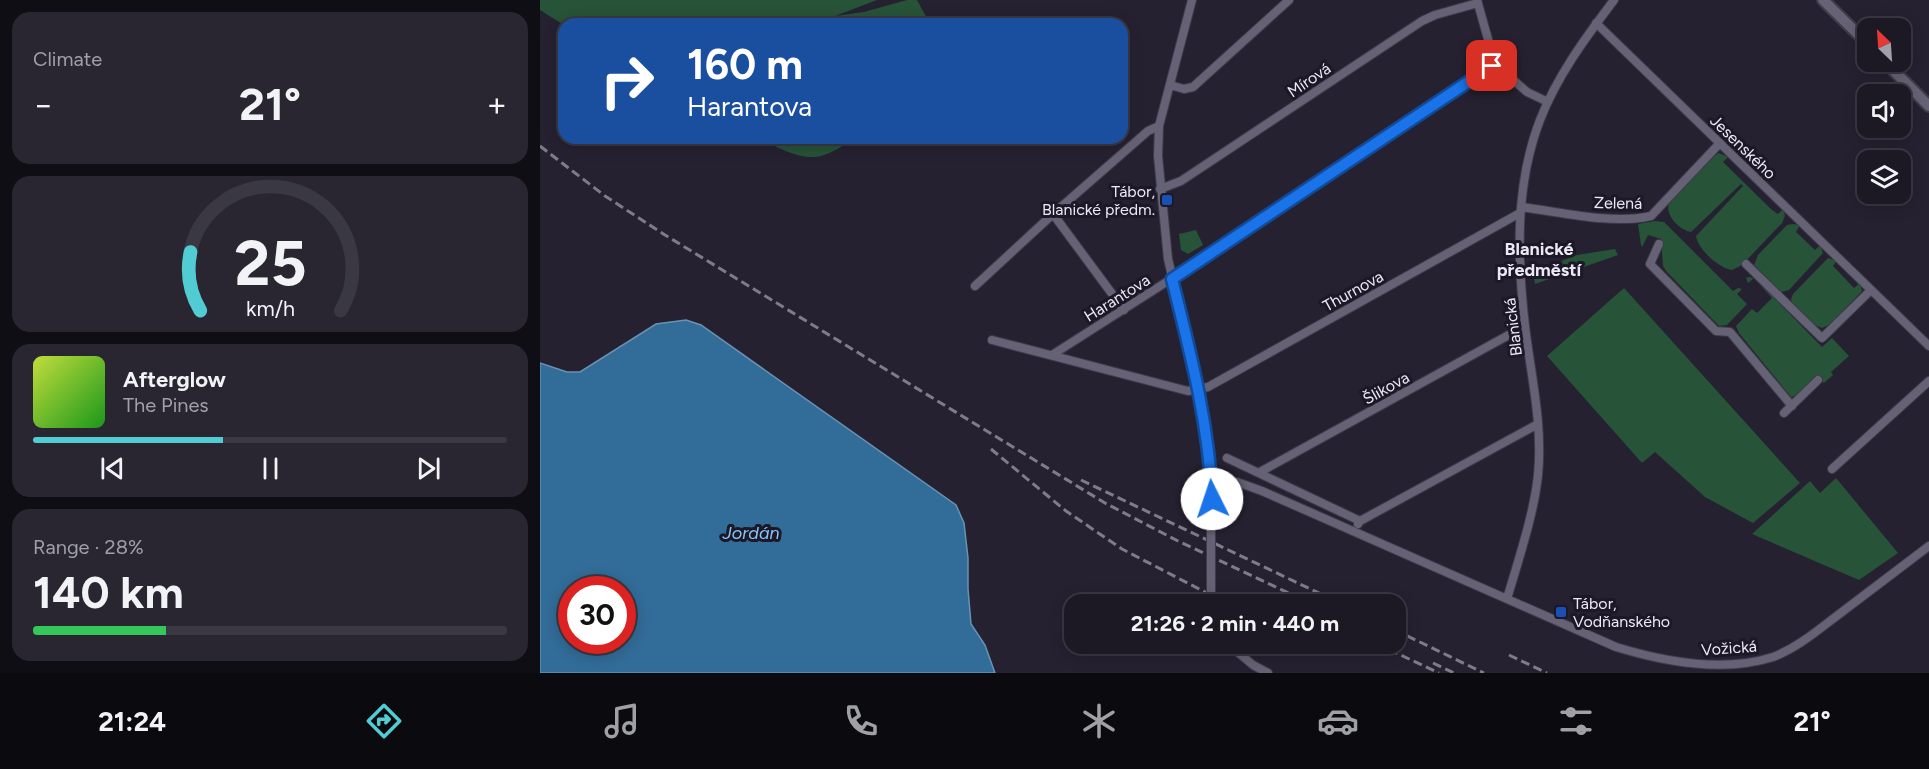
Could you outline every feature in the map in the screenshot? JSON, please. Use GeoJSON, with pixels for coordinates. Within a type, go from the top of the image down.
{"type":"FeatureCollection","features":[{"type":"Feature","properties":{"kind":"main road"},"geometry":{"type":"LineString","coordinates":[[1823,0],[1857,33]]}},
{"type":"Feature","properties":{"kind":"main road"},"geometry":{"type":"LineString","coordinates":[[1895,72],[1929,106]]}},
{"type":"Feature","properties":{"kind":"street"},"geometry":{"type":"LineString","coordinates":[[1192,0],[1160,126],[1158,149],[1160,189],[1172,279],[1198,390],[1211,480],[1211,594]]}},
{"type":"Feature","properties":{"kind":"street"},"geometry":{"type":"LineString","coordinates":[[1170,85],[1184,89],[1193,87],[1289,0]]}},
{"type":"Feature","properties":{"kind":"street","name":"Blanická"},"geometry":{"type":"LineString","coordinates":[[1507,599],[1538,476],[1538,424],[1525,326],[1519,257],[1520,210],[1528,157],[1540,119],[1573,55],[1614,0]]}},
{"type":"Feature","properties":{"kind":"street"},"geometry":{"type":"LineString","coordinates":[[1477,2],[1495,64],[1527,92],[1548,102]]}},
{"type":"Feature","properties":{"kind":"street","name":"Mírová"},"geometry":{"type":"LineString","coordinates":[[1160,189],[1181,181],[1422,21],[1477,2]]}},
{"type":"Feature","properties":{"kind":"street","name":"Jesenského"},"geometry":{"type":"LineString","coordinates":[[1596,24],[1929,346]]}},
{"type":"Feature","properties":{"kind":"street","name":"Harantova"},"geometry":{"type":"LineString","coordinates":[[1052,355],[1172,279],[1495,64]]}},
{"type":"Feature","properties":{"kind":"street"},"geometry":{"type":"LineString","coordinates":[[975,286],[1148,131],[1160,126]]}},
{"type":"Feature","properties":{"kind":"street","name":"Zelená"},"geometry":{"type":"LineString","coordinates":[[1520,210],[1636,220],[1651,216],[1720,143]]}},
{"type":"Feature","properties":{"kind":"street","name":"Thurnova"},"geometry":{"type":"LineString","coordinates":[[1198,390],[1208,387],[1520,210]]}},
{"type":"Feature","properties":{"kind":"street"},"geometry":{"type":"LineString","coordinates":[[1053,214],[1124,310]]}},
{"type":"Feature","properties":{"kind":"street"},"geometry":{"type":"LineString","coordinates":[[1659,244],[1650,264],[1716,331],[1730,332],[1792,406]]}},
{"type":"Feature","properties":{"kind":"street"},"geometry":{"type":"LineString","coordinates":[[1746,264],[1821,338],[1871,290]]}},
{"type":"Feature","properties":{"kind":"street","name":"Šlikova"},"geometry":{"type":"LineString","coordinates":[[1260,472],[1525,326]]}},
{"type":"Feature","properties":{"kind":"street"},"geometry":{"type":"LineString","coordinates":[[992,340],[1188,391],[1198,390]]}},
{"type":"Feature","properties":{"kind":"street"},"geometry":{"type":"LineString","coordinates":[[1784,413],[1818,380]]}},
{"type":"Feature","properties":{"kind":"street"},"geometry":{"type":"LineString","coordinates":[[1832,469],[1929,381]]}},
{"type":"Feature","properties":{"kind":"street"},"geometry":{"type":"LineString","coordinates":[[1354,530],[1360,521],[1538,424]]}},
{"type":"Feature","properties":{"kind":"street"},"geometry":{"type":"LineString","coordinates":[[1227,458],[1360,521]]}},
{"type":"Feature","properties":{"kind":"street","name":"Vožická"},"geometry":{"type":"LineString","coordinates":[[1211,480],[1245,484],[1616,646],[1647,657],[1704,665],[1750,663],[1772,657],[1806,639],[1929,547]]}},
{"type":"Feature","properties":{"kind":"street"},"geometry":{"type":"LineString","coordinates":[[1239,654],[1268,673]]}},
{"type":"Feature","properties":{"kind":"green space"},"geometry":{"type":"Polygon","coordinates":[[[540,0],[877,0],[835,16],[864,12],[907,0],[917,0],[927,18],[558,18],[558,21],[540,10],[540,0]]]}},
{"type":"Feature","properties":{"kind":"green space"},"geometry":{"type":"Polygon","coordinates":[[[771,144],[845,144],[821,156],[813,157],[788,152],[771,144]]]}},
{"type":"Feature","properties":{"kind":"green space"},"geometry":{"type":"Polygon","coordinates":[[[1719,153],[1728,157],[1723,162],[1772,210],[1778,214],[1783,209],[1785,216],[1782,223],[1742,265],[1732,270],[1721,266],[1710,257],[1700,247],[1696,236],[1743,186],[1741,184],[1691,232],[1673,221],[1668,206],[1710,158],[1719,153]]]}},
{"type":"Feature","properties":{"kind":"green space"},"geometry":{"type":"Polygon","coordinates":[[[1664,222],[1733,291],[1738,288],[1742,289],[1737,294],[1747,304],[1727,325],[1719,326],[1666,271],[1663,266],[1661,239],[1648,235],[1642,247],[1638,224],[1664,222]]]}},
{"type":"Feature","properties":{"kind":"green space"},"geometry":{"type":"Polygon","coordinates":[[[1787,225],[1800,225],[1796,232],[1815,250],[1820,245],[1823,253],[1789,290],[1781,292],[1754,265],[1758,255],[1787,225]]]}},
{"type":"Feature","properties":{"kind":"green space"},"geometry":{"type":"Polygon","coordinates":[[[1196,230],[1203,245],[1188,254],[1181,250],[1179,234],[1196,230]]]}},
{"type":"Feature","properties":{"kind":"green space"},"geometry":{"type":"Polygon","coordinates":[[[1615,249],[1618,255],[1535,284],[1533,272],[1577,255],[1615,249]]]}},
{"type":"Feature","properties":{"kind":"green space"},"geometry":{"type":"Polygon","coordinates":[[[1828,258],[1837,261],[1833,266],[1854,288],[1860,283],[1862,291],[1831,324],[1822,328],[1810,323],[1791,299],[1793,294],[1828,258]]]}},
{"type":"Feature","properties":{"kind":"green space"},"geometry":{"type":"Polygon","coordinates":[[[1746,278],[1754,278],[1748,283],[1746,278]]]}},
{"type":"Feature","properties":{"kind":"green space"},"geometry":{"type":"Polygon","coordinates":[[[1755,279],[1822,347],[1832,338],[1849,356],[1831,372],[1833,375],[1824,383],[1816,376],[1795,396],[1791,397],[1739,333],[1736,326],[1752,309],[1757,313],[1772,298],[1755,279]]]}},
{"type":"Feature","properties":{"kind":"green space"},"geometry":{"type":"Polygon","coordinates":[[[1624,288],[1800,483],[1753,523],[1705,497],[1655,452],[1642,463],[1547,356],[1624,288]]]}},
{"type":"Feature","properties":{"kind":"green space"},"geometry":{"type":"Polygon","coordinates":[[[1836,478],[1898,553],[1859,580],[1752,534],[1810,481],[1820,493],[1836,478]]]}},
{"type":"Feature","properties":{"kind":"water","name":"Jordán"},"geometry":{"type":"Polygon","coordinates":[[[686,320],[701,325],[956,505],[964,523],[971,624],[985,645],[995,673],[540,673],[540,363],[567,372],[580,372],[656,324],[686,320]]]}},
{"type":"Feature","properties":{"kind":"railway"},"geometry":{"type":"LineString","coordinates":[[540,146],[605,196],[665,235],[1105,503],[1178,541],[1291,594]]}},
{"type":"Feature","properties":{"kind":"railway"},"geometry":{"type":"LineString","coordinates":[[991,449],[1066,511],[1122,549],[1209,594]]}},
{"type":"Feature","properties":{"kind":"railway"},"geometry":{"type":"LineString","coordinates":[[1081,480],[1321,594]]}},
{"type":"Feature","properties":{"kind":"railway"},"geometry":{"type":"LineString","coordinates":[[1406,635],[1484,673]]}},
{"type":"Feature","properties":{"kind":"railway"},"geometry":{"type":"LineString","coordinates":[[1398,654],[1439,673]]}},
{"type":"Feature","properties":{"kind":"railway"},"geometry":{"type":"LineString","coordinates":[[1509,655],[1547,673]]}},
{"type":"Feature","properties":{"kind":"railway"},"geometry":{"type":"LineString","coordinates":[[1433,663],[1454,673]]}},
{"type":"Feature","properties":{"kind":"place","name":"Tábor, Blanické předm."},"geometry":{"type":"Point","coordinates":[1167,200]}},
{"type":"Feature","properties":{"kind":"place","name":"Tábor, Vodňanského"},"geometry":{"type":"Point","coordinates":[1561,612]}},
{"type":"Feature","properties":{"kind":"district","name":"Blanické předměstí"},"geometry":{"type":"Point","coordinates":[1539,259]}},
{"type":"Feature","properties":{"kind":"route"},"geometry":{"type":"LineString","coordinates":[[1212,499],[1208,452],[1198,390],[1172,279],[1492,66]]}}]}
